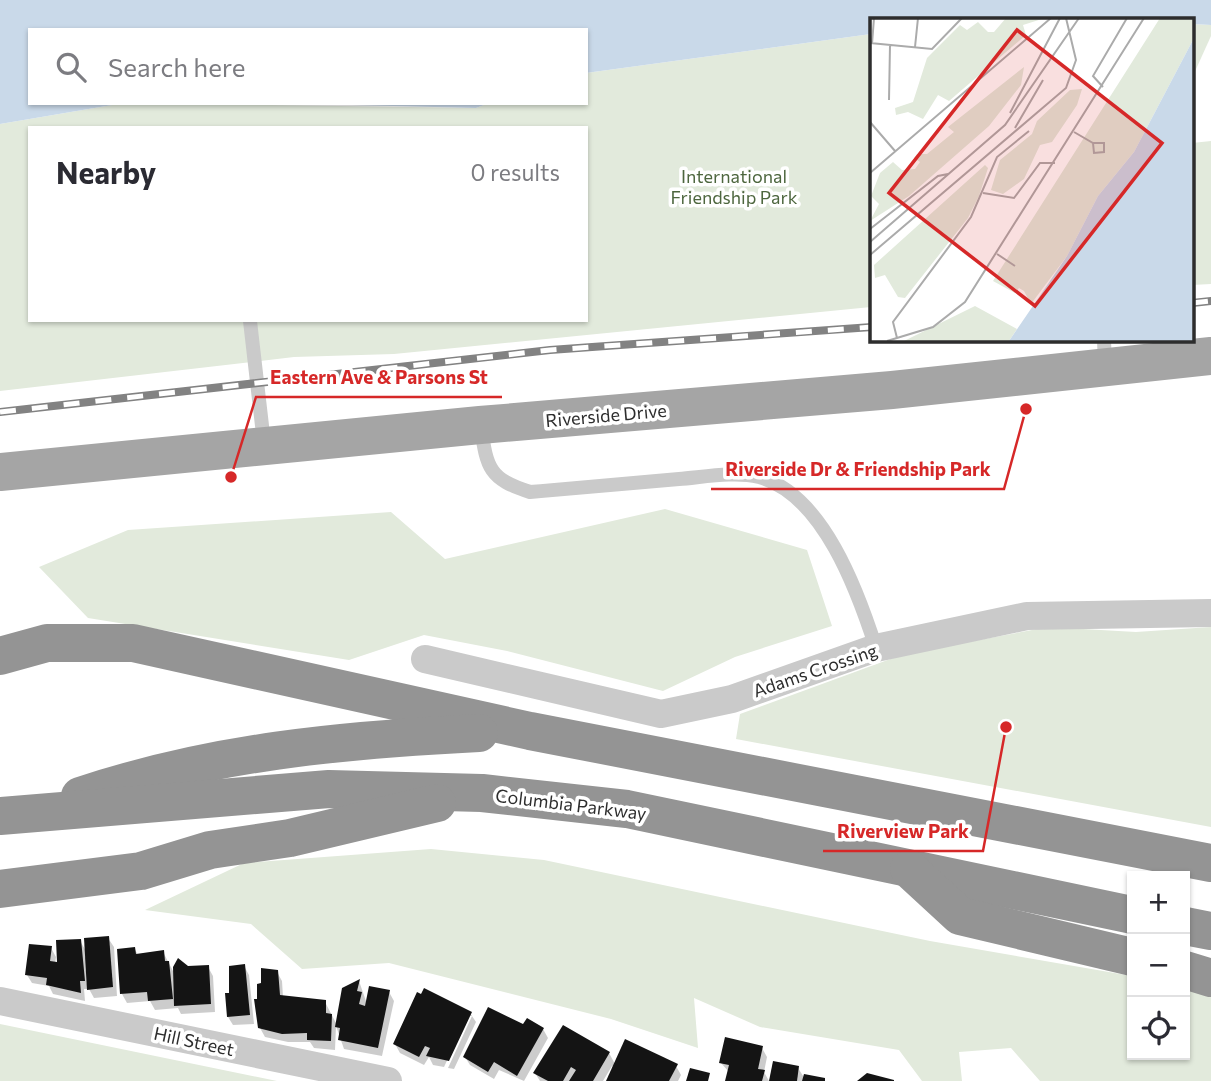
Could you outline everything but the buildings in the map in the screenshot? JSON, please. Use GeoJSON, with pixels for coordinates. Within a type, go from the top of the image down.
{"type":"FeatureCollection","features":[{"type":"Feature","properties":{"kind":"highway"},"geometry":{"type":"LineString","coordinates":[[0,656],[47,643],[133,643],[530,731],[1211,863]]}},
{"type":"Feature","properties":{"kind":"highway"},"geometry":{"type":"LineString","coordinates":[[11,816],[138,777],[279,748],[530,731]]}},
{"type":"Feature","properties":{"kind":"highway","name":"Columbia Parkway"},"geometry":{"type":"LineString","coordinates":[[11,816],[329,789],[482,793],[627,809],[1127,914]]}},
{"type":"Feature","properties":{"kind":"highway"},"geometry":{"type":"LineString","coordinates":[[0,890],[141,871],[210,850],[290,838],[482,793]]}},
{"type":"Feature","properties":{"kind":"highway"},"geometry":{"type":"LineString","coordinates":[[907,867],[960,916],[1127,956]]}},
{"type":"Feature","properties":{"kind":"highway"},"geometry":{"type":"LineString","coordinates":[[1190,927],[1211,931]]}},
{"type":"Feature","properties":{"kind":"highway"},"geometry":{"type":"LineString","coordinates":[[1190,972],[1211,978]]}},
{"type":"Feature","properties":{"kind":"main road","name":"Riverside Drive"},"geometry":{"type":"LineString","coordinates":[[0,472],[480,425],[892,390],[1104,352],[1211,356]]}},
{"type":"Feature","properties":{"kind":"street","name":"Adams Crossing"},"geometry":{"type":"LineString","coordinates":[[425,659],[661,714],[732,699],[876,648],[1027,616],[1211,612]]}},
{"type":"Feature","properties":{"kind":"street","name":"Hill Street"},"geometry":{"type":"LineString","coordinates":[[0,1001],[388,1081]]}},
{"type":"Feature","properties":{"kind":"lane"},"geometry":{"type":"LineString","coordinates":[[250,322],[265,448]]}},
{"type":"Feature","properties":{"kind":"lane"},"geometry":{"type":"LineString","coordinates":[[480,425],[486,459],[493,471],[504,484],[530,492],[723,476],[759,477],[785,489],[810,513],[835,551],[857,590],[876,648]]}},
{"type":"Feature","properties":{"kind":"green space"},"geometry":{"type":"Polygon","coordinates":[[[1194,24],[1211,25],[1211,36],[1194,74],[1194,24]]]}},
{"type":"Feature","properties":{"kind":"green space","name":"International Friendship Park"},"geometry":{"type":"Polygon","coordinates":[[[870,34],[870,307],[394,354],[294,357],[0,391],[0,124],[112,105],[476,108],[484,105],[588,105],[588,73],[870,34]]]}},
{"type":"Feature","properties":{"kind":"green space"},"geometry":{"type":"Polygon","coordinates":[[[1211,141],[1211,284],[1194,285],[1194,143],[1211,141]]]}},
{"type":"Feature","properties":{"kind":"green space"},"geometry":{"type":"Polygon","coordinates":[[[665,509],[807,550],[832,626],[735,657],[663,691],[507,651],[424,635],[349,660],[88,618],[39,567],[128,530],[391,512],[445,559],[665,509]]]}},
{"type":"Feature","properties":{"kind":"green space"},"geometry":{"type":"Polygon","coordinates":[[[1048,627],[1136,632],[1211,627],[1211,827],[736,739],[740,714],[904,654],[1048,627]]]}},
{"type":"Feature","properties":{"kind":"green space"},"geometry":{"type":"Polygon","coordinates":[[[431,849],[544,860],[930,941],[1127,975],[1127,1060],[1190,1060],[1190,990],[1211,996],[1211,1081],[1040,1081],[1011,1048],[959,1052],[962,1081],[922,1081],[899,1050],[760,1027],[694,998],[698,1048],[611,1019],[389,963],[302,969],[251,924],[145,910],[244,863],[431,849]]]}},
{"type":"Feature","properties":{"kind":"green space"},"geometry":{"type":"Polygon","coordinates":[[[0,1024],[277,1081],[0,1081],[0,1024]]]}},
{"type":"Feature","properties":{"kind":"water"},"geometry":{"type":"Polygon","coordinates":[[[0,0],[1211,0],[1211,25],[1194,24],[1194,18],[870,18],[870,34],[588,73],[588,28],[28,28],[28,105],[112,105],[0,124],[0,0]]]}},
{"type":"Feature","properties":{"kind":"water"},"geometry":{"type":"Polygon","coordinates":[[[352,105],[484,105],[476,108],[352,105]]]}},
{"type":"Feature","properties":{"kind":"railway"},"geometry":{"type":"LineString","coordinates":[[1194,303],[1211,301]]}},
{"type":"Feature","properties":{"kind":"railway"},"geometry":{"type":"LineString","coordinates":[[0,412],[550,350],[870,327]]}},
{"type":"Feature","properties":{"kind":"place","name":"Riverside Dr & Friendship Park"},"geometry":{"type":"Point","coordinates":[1026,409]}},
{"type":"Feature","properties":{"kind":"place","name":"Eastern Ave & Parsons St"},"geometry":{"type":"Point","coordinates":[231,477]}},
{"type":"Feature","properties":{"kind":"place","name":"Riverview Park"},"geometry":{"type":"Point","coordinates":[1006,727]}}]}
